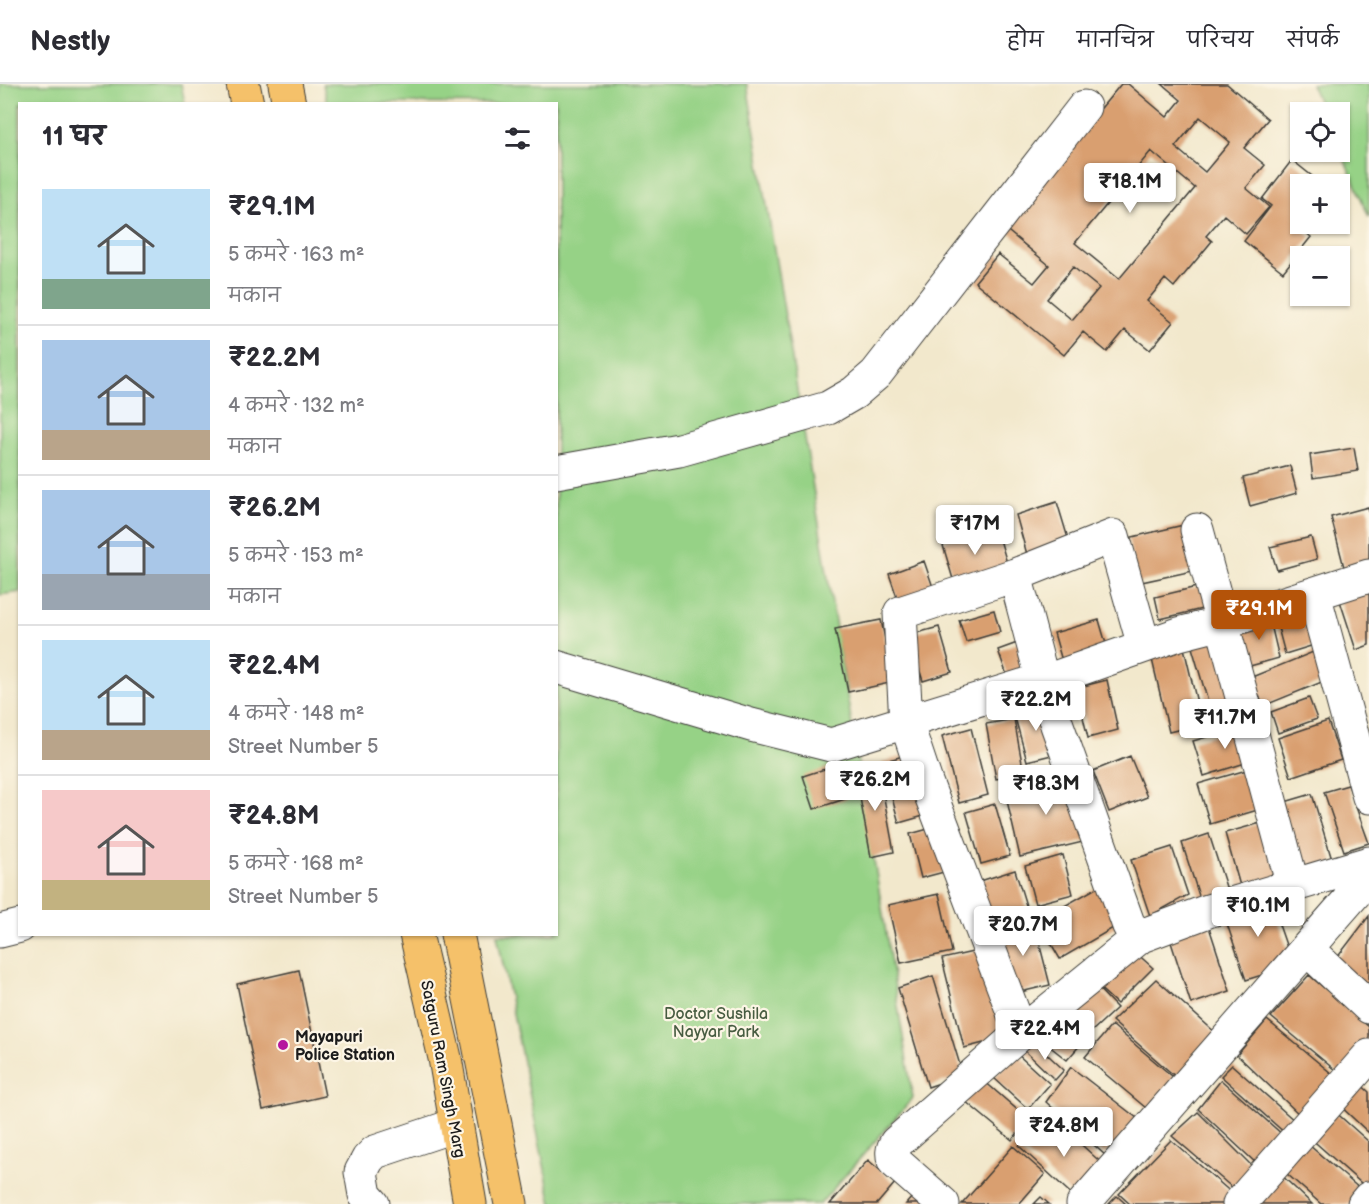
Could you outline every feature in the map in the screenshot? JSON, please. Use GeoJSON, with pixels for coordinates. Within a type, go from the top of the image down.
{"type":"FeatureCollection","features":[{"type":"Feature","properties":{"kind":"main road"},"geometry":{"type":"LineString","coordinates":[[243,84],[247,102]]}},
{"type":"Feature","properties":{"kind":"main road"},"geometry":{"type":"LineString","coordinates":[[285,84],[289,102]]}},
{"type":"Feature","properties":{"kind":"main road","name":"Satguru Ram Singh Marg"},"geometry":{"type":"LineString","coordinates":[[417,936],[445,1058],[470,1204]]}},
{"type":"Feature","properties":{"kind":"main road"},"geometry":{"type":"LineString","coordinates":[[457,936],[511,1204]]}},
{"type":"Feature","properties":{"kind":"street"},"geometry":{"type":"LineString","coordinates":[[558,472],[679,450],[828,408],[854,393],[876,374],[1084,107]]}},
{"type":"Feature","properties":{"kind":"street"},"geometry":{"type":"LineString","coordinates":[[1197,530],[1293,886]]}},
{"type":"Feature","properties":{"kind":"street"},"geometry":{"type":"LineString","coordinates":[[1021,1033],[926,782],[906,722],[900,613],[1015,575],[1113,536],[1144,646]]}},
{"type":"Feature","properties":{"kind":"street"},"geometry":{"type":"LineString","coordinates":[[1015,575],[1043,682],[1061,736],[1129,926],[1141,936]]}},
{"type":"Feature","properties":{"kind":"street"},"geometry":{"type":"LineString","coordinates":[[558,668],[751,726],[831,745],[1035,681],[1043,682],[1179,634],[1222,623],[1369,576]]}},
{"type":"Feature","properties":{"kind":"street"},"geometry":{"type":"LineString","coordinates":[[1314,594],[1369,797]]}},
{"type":"Feature","properties":{"kind":"street"},"geometry":{"type":"LineString","coordinates":[[943,1204],[894,1161],[892,1154],[896,1143],[1021,1033],[1141,936],[1208,911],[1369,863]]}},
{"type":"Feature","properties":{"kind":"street"},"geometry":{"type":"LineString","coordinates":[[1083,1204],[1369,877]]}},
{"type":"Feature","properties":{"kind":"street"},"geometry":{"type":"LineString","coordinates":[[0,931],[18,926]]}},
{"type":"Feature","properties":{"kind":"street"},"geometry":{"type":"LineString","coordinates":[[1307,949],[1369,1007]]}},
{"type":"Feature","properties":{"kind":"street"},"geometry":{"type":"LineString","coordinates":[[1239,1204],[1369,1056]]}},
{"type":"Feature","properties":{"kind":"street"},"geometry":{"type":"LineString","coordinates":[[373,1204],[365,1194],[361,1172],[375,1152],[456,1125]]}},
{"type":"Feature","properties":{"kind":"street"},"geometry":{"type":"LineString","coordinates":[[1364,1204],[1369,1198]]}},
{"type":"Feature","properties":{"kind":"green space"},"geometry":{"type":"Polygon","coordinates":[[[0,84],[181,84],[185,102],[18,102],[18,592],[0,595],[0,84]]]}},
{"type":"Feature","properties":{"kind":"green space","name":"Doctor Sushila Nayyar Park"},"geometry":{"type":"Polygon","coordinates":[[[323,84],[747,84],[913,1098],[820,1204],[552,1204],[497,936],[558,936],[558,102],[327,102],[323,84]]]}},
{"type":"Feature","properties":{"kind":"green space"},"geometry":{"type":"Polygon","coordinates":[[[1311,84],[1369,84],[1369,217],[1346,162],[1350,162],[1350,102],[1319,102],[1311,84]]]}},
{"type":"Feature","properties":{"kind":"building"},"geometry":{"type":"Polygon","coordinates":[[[1121,84],[1128,84],[1167,117],[1181,100],[1162,84],[1227,84],[1268,119],[1244,148],[1265,165],[1246,188],[1269,207],[1246,234],[1224,215],[1206,236],[1212,241],[1174,287],[1165,279],[1147,301],[1173,322],[1150,350],[1125,330],[1107,352],[1083,332],[1064,355],[975,282],[998,254],[1034,283],[1049,265],[1003,227],[1121,84]],[[1200,117],[1175,147],[1205,172],[1230,142],[1200,117]],[[1151,151],[1075,243],[1119,279],[1195,188],[1151,151]],[[1073,267],[1047,299],[1072,320],[1099,288],[1073,267]]]}},
{"type":"Feature","properties":{"kind":"building"},"geometry":{"type":"Polygon","coordinates":[[[1290,162],[1294,162],[1310,174],[1290,174],[1290,234],[1308,234],[1311,237],[1304,246],[1290,246],[1290,263],[1283,272],[1244,241],[1271,206],[1262,199],[1290,162]]]}},
{"type":"Feature","properties":{"kind":"building"},"geometry":{"type":"Polygon","coordinates":[[[1354,448],[1358,471],[1313,478],[1310,455],[1354,448]]]}},
{"type":"Feature","properties":{"kind":"building"},"geometry":{"type":"Polygon","coordinates":[[[1290,466],[1297,493],[1250,506],[1243,478],[1290,466]]]}},
{"type":"Feature","properties":{"kind":"building"},"geometry":{"type":"Polygon","coordinates":[[[1057,502],[1070,545],[1028,558],[1016,515],[1057,502]]]}},
{"type":"Feature","properties":{"kind":"building"},"geometry":{"type":"Polygon","coordinates":[[[1368,507],[1369,564],[1345,571],[1331,517],[1368,507]]]}},
{"type":"Feature","properties":{"kind":"building"},"geometry":{"type":"Polygon","coordinates":[[[1192,523],[1202,569],[1137,583],[1128,538],[1192,523]]]}},
{"type":"Feature","properties":{"kind":"building"},"geometry":{"type":"Polygon","coordinates":[[[996,526],[1009,570],[955,586],[942,542],[996,526]]]}},
{"type":"Feature","properties":{"kind":"building"},"geometry":{"type":"Polygon","coordinates":[[[1311,537],[1317,559],[1277,570],[1270,547],[1311,537]]]}},
{"type":"Feature","properties":{"kind":"building"},"geometry":{"type":"Polygon","coordinates":[[[924,561],[935,593],[900,606],[889,574],[924,561]]]}},
{"type":"Feature","properties":{"kind":"building"},"geometry":{"type":"Polygon","coordinates":[[[1205,585],[1210,607],[1160,619],[1155,597],[1205,585]]]}},
{"type":"Feature","properties":{"kind":"building"},"geometry":{"type":"Polygon","coordinates":[[[1369,592],[1369,645],[1356,650],[1340,601],[1369,592]]]}},
{"type":"Feature","properties":{"kind":"building"},"geometry":{"type":"Polygon","coordinates":[[[1315,609],[1324,642],[1285,654],[1276,620],[1315,609]]]}},
{"type":"Feature","properties":{"kind":"building"},"geometry":{"type":"Polygon","coordinates":[[[994,610],[1000,632],[966,642],[959,620],[994,610]]]}},
{"type":"Feature","properties":{"kind":"building"},"geometry":{"type":"Polygon","coordinates":[[[1269,616],[1279,658],[1250,666],[1239,624],[1269,616]]]}},
{"type":"Feature","properties":{"kind":"building"},"geometry":{"type":"Polygon","coordinates":[[[881,620],[894,682],[848,692],[835,629],[881,620]]]}},
{"type":"Feature","properties":{"kind":"building"},"geometry":{"type":"Polygon","coordinates":[[[1099,620],[1109,654],[1064,668],[1054,633],[1099,620]]]}},
{"type":"Feature","properties":{"kind":"building"},"geometry":{"type":"Polygon","coordinates":[[[939,627],[952,672],[923,681],[909,635],[939,627]]]}},
{"type":"Feature","properties":{"kind":"building"},"geometry":{"type":"Polygon","coordinates":[[[1220,636],[1242,714],[1214,722],[1191,644],[1220,636]]]}},
{"type":"Feature","properties":{"kind":"building"},"geometry":{"type":"Polygon","coordinates":[[[1028,639],[1038,671],[1009,681],[998,650],[1028,639]]]}},
{"type":"Feature","properties":{"kind":"building"},"geometry":{"type":"Polygon","coordinates":[[[1184,648],[1202,724],[1169,732],[1151,655],[1184,648]]]}},
{"type":"Feature","properties":{"kind":"building"},"geometry":{"type":"Polygon","coordinates":[[[1323,648],[1334,677],[1263,706],[1252,677],[1323,648]]]}},
{"type":"Feature","properties":{"kind":"building"},"geometry":{"type":"Polygon","coordinates":[[[1107,680],[1118,730],[1088,738],[1076,688],[1107,680]]]}},
{"type":"Feature","properties":{"kind":"building"},"geometry":{"type":"Polygon","coordinates":[[[1309,698],[1317,719],[1278,733],[1271,712],[1309,698]]]}},
{"type":"Feature","properties":{"kind":"building"},"geometry":{"type":"Polygon","coordinates":[[[1046,702],[1060,753],[1027,761],[1013,710],[1046,702]]]}},
{"type":"Feature","properties":{"kind":"building"},"geometry":{"type":"Polygon","coordinates":[[[1014,719],[1024,774],[996,779],[986,724],[1014,719]]]}},
{"type":"Feature","properties":{"kind":"building"},"geometry":{"type":"Polygon","coordinates":[[[1328,721],[1341,760],[1291,777],[1278,738],[1328,721]]]}},
{"type":"Feature","properties":{"kind":"building"},"geometry":{"type":"Polygon","coordinates":[[[1247,725],[1258,759],[1204,776],[1193,741],[1247,725]]]}},
{"type":"Feature","properties":{"kind":"building"},"geometry":{"type":"Polygon","coordinates":[[[971,728],[988,795],[959,803],[942,736],[971,728]]]}},
{"type":"Feature","properties":{"kind":"building"},"geometry":{"type":"Polygon","coordinates":[[[910,754],[927,815],[899,823],[882,762],[910,754]]]}},
{"type":"Feature","properties":{"kind":"building"},"geometry":{"type":"Polygon","coordinates":[[[1130,756],[1147,797],[1109,812],[1093,771],[1130,756]]]}},
{"type":"Feature","properties":{"kind":"building"},"geometry":{"type":"Polygon","coordinates":[[[837,765],[848,798],[814,809],[803,776],[837,765]]]}},
{"type":"Feature","properties":{"kind":"building"},"geometry":{"type":"Polygon","coordinates":[[[878,766],[894,852],[871,857],[855,771],[878,766]]]}},
{"type":"Feature","properties":{"kind":"building"},"geometry":{"type":"Polygon","coordinates":[[[1257,767],[1268,807],[1210,824],[1198,784],[1257,767]]]}},
{"type":"Feature","properties":{"kind":"building"},"geometry":{"type":"Polygon","coordinates":[[[1071,775],[1087,841],[1020,857],[1005,792],[1071,775]]]}},
{"type":"Feature","properties":{"kind":"building"},"geometry":{"type":"Polygon","coordinates":[[[1348,785],[1369,843],[1344,851],[1324,792],[1348,785]]]}},
{"type":"Feature","properties":{"kind":"building"},"geometry":{"type":"Polygon","coordinates":[[[1312,794],[1333,863],[1299,874],[1278,804],[1312,794]]]}},
{"type":"Feature","properties":{"kind":"building"},"geometry":{"type":"Polygon","coordinates":[[[995,804],[1010,856],[981,864],[966,812],[995,804]]]}},
{"type":"Feature","properties":{"kind":"building"},"geometry":{"type":"Polygon","coordinates":[[[1268,821],[1285,881],[1242,893],[1225,833],[1268,821]]]}},
{"type":"Feature","properties":{"kind":"building"},"geometry":{"type":"Polygon","coordinates":[[[932,828],[944,872],[921,878],[910,834],[932,828]]]}},
{"type":"Feature","properties":{"kind":"building"},"geometry":{"type":"Polygon","coordinates":[[[1209,834],[1228,893],[1201,902],[1182,843],[1209,834]]]}},
{"type":"Feature","properties":{"kind":"building"},"geometry":{"type":"Polygon","coordinates":[[[1172,847],[1188,895],[1150,916],[1131,860],[1172,847]]]}},
{"type":"Feature","properties":{"kind":"building"},"geometry":{"type":"Polygon","coordinates":[[[1063,855],[1073,894],[1035,904],[1025,866],[1063,855]]]}},
{"type":"Feature","properties":{"kind":"building"},"geometry":{"type":"Polygon","coordinates":[[[1015,870],[1028,912],[990,924],[977,882],[1015,870]]]}},
{"type":"Feature","properties":{"kind":"building"},"geometry":{"type":"Polygon","coordinates":[[[1098,887],[1120,924],[1060,959],[1038,921],[1098,887]]]}},
{"type":"Feature","properties":{"kind":"building"},"geometry":{"type":"Polygon","coordinates":[[[939,894],[952,952],[901,963],[888,905],[939,894]]]}},
{"type":"Feature","properties":{"kind":"building"},"geometry":{"type":"Polygon","coordinates":[[[1269,896],[1293,965],[1246,980],[1223,912],[1269,896]]]}},
{"type":"Feature","properties":{"kind":"building"},"geometry":{"type":"Polygon","coordinates":[[[1369,916],[1369,991],[1333,963],[1369,916]]]}},
{"type":"Feature","properties":{"kind":"building"},"geometry":{"type":"Polygon","coordinates":[[[1033,919],[1050,985],[1012,994],[996,929],[1033,919]]]}},
{"type":"Feature","properties":{"kind":"building"},"geometry":{"type":"Polygon","coordinates":[[[1207,921],[1230,991],[1191,1004],[1168,933],[1207,921]]]}},
{"type":"Feature","properties":{"kind":"building"},"geometry":{"type":"Polygon","coordinates":[[[986,949],[1007,1037],[964,1048],[942,959],[986,949]]]}},
{"type":"Feature","properties":{"kind":"building"},"geometry":{"type":"Polygon","coordinates":[[[1134,951],[1153,968],[1117,1004],[1092,981],[1134,951]]]}},
{"type":"Feature","properties":{"kind":"building"},"geometry":{"type":"Polygon","coordinates":[[[299,970],[325,1096],[263,1110],[237,984],[299,970]]]}},
{"type":"Feature","properties":{"kind":"building"},"geometry":{"type":"Polygon","coordinates":[[[1309,975],[1369,1027],[1369,1040],[1341,1075],[1271,1017],[1309,975]]]}},
{"type":"Feature","properties":{"kind":"building"},"geometry":{"type":"Polygon","coordinates":[[[933,976],[963,1075],[928,1087],[898,988],[933,976]]]}},
{"type":"Feature","properties":{"kind":"building"},"geometry":{"type":"Polygon","coordinates":[[[1156,979],[1218,1035],[1177,1078],[1112,1021],[1156,979]]]}},
{"type":"Feature","properties":{"kind":"building"},"geometry":{"type":"Polygon","coordinates":[[[1090,980],[1117,1008],[1091,1032],[1065,1005],[1090,980]]]}},
{"type":"Feature","properties":{"kind":"building"},"geometry":{"type":"Polygon","coordinates":[[[1059,1013],[1088,1036],[1067,1060],[1034,1034],[1059,1013]]]}},
{"type":"Feature","properties":{"kind":"building"},"geometry":{"type":"Polygon","coordinates":[[[1267,1020],[1337,1078],[1302,1117],[1237,1055],[1267,1020]]]}},
{"type":"Feature","properties":{"kind":"building"},"geometry":{"type":"Polygon","coordinates":[[[1112,1025],[1179,1082],[1152,1113],[1085,1057],[1112,1025]]]}},
{"type":"Feature","properties":{"kind":"building"},"geometry":{"type":"Polygon","coordinates":[[[1034,1042],[1064,1070],[1055,1080],[1025,1051],[1034,1042]]]}},
{"type":"Feature","properties":{"kind":"building"},"geometry":{"type":"Polygon","coordinates":[[[1016,1053],[1050,1084],[1028,1109],[994,1078],[1016,1053]]]}},
{"type":"Feature","properties":{"kind":"building"},"geometry":{"type":"Polygon","coordinates":[[[1232,1065],[1296,1122],[1286,1134],[1221,1076],[1232,1065]]]}},
{"type":"Feature","properties":{"kind":"building"},"geometry":{"type":"Polygon","coordinates":[[[1071,1067],[1142,1122],[1105,1155],[1046,1102],[1071,1067]]]}},
{"type":"Feature","properties":{"kind":"building"},"geometry":{"type":"Polygon","coordinates":[[[983,1080],[1029,1120],[1012,1140],[965,1101],[983,1080]]]}},
{"type":"Feature","properties":{"kind":"building"},"geometry":{"type":"Polygon","coordinates":[[[1221,1080],[1284,1136],[1257,1164],[1198,1109],[1221,1080]]]}},
{"type":"Feature","properties":{"kind":"building"},"geometry":{"type":"Polygon","coordinates":[[[1357,1081],[1369,1092],[1369,1133],[1336,1102],[1357,1081]]]}},
{"type":"Feature","properties":{"kind":"building"},"geometry":{"type":"Polygon","coordinates":[[[1332,1109],[1369,1142],[1369,1190],[1308,1136],[1332,1109]]]}},
{"type":"Feature","properties":{"kind":"building"},"geometry":{"type":"Polygon","coordinates":[[[1198,1112],[1252,1166],[1235,1190],[1172,1136],[1198,1112]]]}},
{"type":"Feature","properties":{"kind":"building"},"geometry":{"type":"Polygon","coordinates":[[[1048,1114],[1108,1169],[1079,1201],[1019,1146],[1048,1114]]]}},
{"type":"Feature","properties":{"kind":"building"},"geometry":{"type":"Polygon","coordinates":[[[1302,1139],[1367,1195],[1359,1204],[1321,1204],[1278,1166],[1302,1139]]]}},
{"type":"Feature","properties":{"kind":"building"},"geometry":{"type":"Polygon","coordinates":[[[1171,1140],[1234,1195],[1226,1204],[1130,1204],[1119,1194],[1171,1140]]]}},
{"type":"Feature","properties":{"kind":"building"},"geometry":{"type":"Polygon","coordinates":[[[1013,1146],[1045,1174],[1019,1204],[962,1204],[1013,1146]]]}},
{"type":"Feature","properties":{"kind":"building"},"geometry":{"type":"Polygon","coordinates":[[[868,1160],[895,1183],[877,1204],[830,1204],[868,1160]]]}},
{"type":"Feature","properties":{"kind":"building"},"geometry":{"type":"Polygon","coordinates":[[[1277,1171],[1312,1204],[1246,1204],[1277,1171]]]}},
{"type":"Feature","properties":{"kind":"building"},"geometry":{"type":"Polygon","coordinates":[[[918,1190],[934,1204],[906,1204],[918,1190]]]}},
{"type":"Feature","properties":{"kind":"building"},"geometry":{"type":"Polygon","coordinates":[[[1117,1196],[1126,1204],[1109,1204],[1117,1196]]]}},
{"type":"Feature","properties":{"kind":"building"},"geometry":{"type":"Polygon","coordinates":[[[1041,1197],[1049,1204],[1034,1204],[1041,1197]]]}},
{"type":"Feature","properties":{"kind":"place","name":"Mayapuri Police Station"},"geometry":{"type":"Point","coordinates":[283,1045]}}]}
